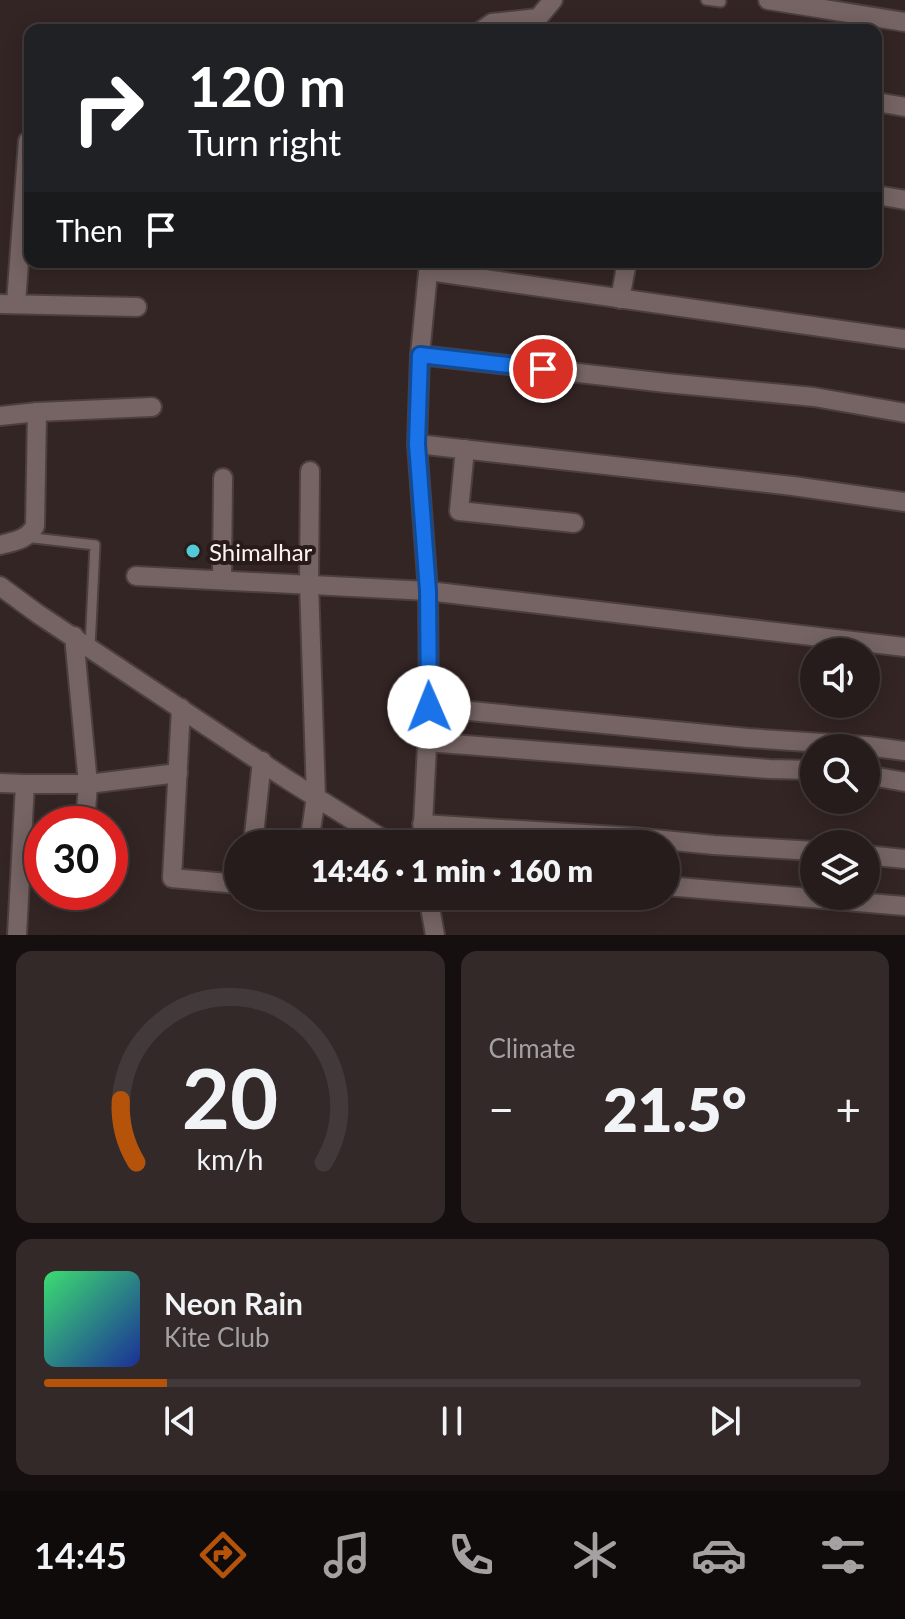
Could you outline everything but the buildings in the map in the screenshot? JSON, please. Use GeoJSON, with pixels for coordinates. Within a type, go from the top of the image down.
{"type":"FeatureCollection","features":[{"type":"Feature","properties":{"kind":"street"},"geometry":{"type":"LineString","coordinates":[[491,24],[543,24],[553,0]]}},
{"type":"Feature","properties":{"kind":"street"},"geometry":{"type":"LineString","coordinates":[[768,0],[905,22]]}},
{"type":"Feature","properties":{"kind":"street"},"geometry":{"type":"LineString","coordinates":[[882,103],[905,107]]}},
{"type":"Feature","properties":{"kind":"street"},"geometry":{"type":"LineString","coordinates":[[24,174],[8,304],[137,307]]}},
{"type":"Feature","properties":{"kind":"street"},"geometry":{"type":"LineString","coordinates":[[882,196],[905,200]]}},
{"type":"Feature","properties":{"kind":"street"},"geometry":{"type":"LineString","coordinates":[[422,830],[429,707],[428,591],[417,444],[420,355],[429,268]]}},
{"type":"Feature","properties":{"kind":"street"},"geometry":{"type":"LineString","coordinates":[[435,268],[620,299],[905,339]]}},
{"type":"Feature","properties":{"kind":"street"},"geometry":{"type":"LineString","coordinates":[[620,299],[626,268]]}},
{"type":"Feature","properties":{"kind":"street"},"geometry":{"type":"LineString","coordinates":[[420,355],[814,397],[905,413]]}},
{"type":"Feature","properties":{"kind":"street"},"geometry":{"type":"LineString","coordinates":[[0,416],[152,407]]}},
{"type":"Feature","properties":{"kind":"street"},"geometry":{"type":"LineString","coordinates":[[0,545],[19,541],[30,535],[35,526],[37,412]]}},
{"type":"Feature","properties":{"kind":"street"},"geometry":{"type":"LineString","coordinates":[[417,444],[793,486],[905,502]]}},
{"type":"Feature","properties":{"kind":"street"},"geometry":{"type":"LineString","coordinates":[[465,449],[459,511],[574,523]]}},
{"type":"Feature","properties":{"kind":"street"},"geometry":{"type":"LineString","coordinates":[[310,471],[309,584],[316,797],[311,830]]}},
{"type":"Feature","properties":{"kind":"street"},"geometry":{"type":"LineString","coordinates":[[222,579],[223,478]]}},
{"type":"Feature","properties":{"kind":"street"},"geometry":{"type":"LineString","coordinates":[[136,576],[428,591],[905,647]]}},
{"type":"Feature","properties":{"kind":"street"},"geometry":{"type":"LineString","coordinates":[[0,586],[366,830]]}},
{"type":"Feature","properties":{"kind":"street"},"geometry":{"type":"LineString","coordinates":[[74,636],[88,784],[86,806]]}},
{"type":"Feature","properties":{"kind":"street"},"geometry":{"type":"LineString","coordinates":[[429,707],[905,751]]}},
{"type":"Feature","properties":{"kind":"street"},"geometry":{"type":"LineString","coordinates":[[181,708],[172,878],[224,883]]}},
{"type":"Feature","properties":{"kind":"street"},"geometry":{"type":"LineString","coordinates":[[427,742],[800,770]]}},
{"type":"Feature","properties":{"kind":"street"},"geometry":{"type":"LineString","coordinates":[[255,830],[262,761]]}},
{"type":"Feature","properties":{"kind":"street"},"geometry":{"type":"LineString","coordinates":[[0,783],[88,784],[178,773]]}},
{"type":"Feature","properties":{"kind":"street"},"geometry":{"type":"LineString","coordinates":[[880,778],[905,782]]}},
{"type":"Feature","properties":{"kind":"street"},"geometry":{"type":"LineString","coordinates":[[17,935],[25,784]]}},
{"type":"Feature","properties":{"kind":"street"},"geometry":{"type":"LineString","coordinates":[[422,824],[800,850]]}},
{"type":"Feature","properties":{"kind":"street"},"geometry":{"type":"LineString","coordinates":[[880,856],[905,859]]}},
{"type":"Feature","properties":{"kind":"street"},"geometry":{"type":"LineString","coordinates":[[680,887],[905,906]]}},
{"type":"Feature","properties":{"kind":"street"},"geometry":{"type":"LineString","coordinates":[[431,910],[435,935]]}},
{"type":"Feature","properties":{"kind":"lane"},"geometry":{"type":"LineString","coordinates":[[706,0],[721,2]]}},
{"type":"Feature","properties":{"kind":"lane"},"geometry":{"type":"LineString","coordinates":[[25,537],[95,545],[90,647]]}},
{"type":"Feature","properties":{"kind":"place","name":"Shimalhar"},"geometry":{"type":"Point","coordinates":[193,551]}},
{"type":"Feature","properties":{"kind":"route"},"geometry":{"type":"LineString","coordinates":[[429,707],[428,591],[417,444],[420,355],[543,369]]}}]}
